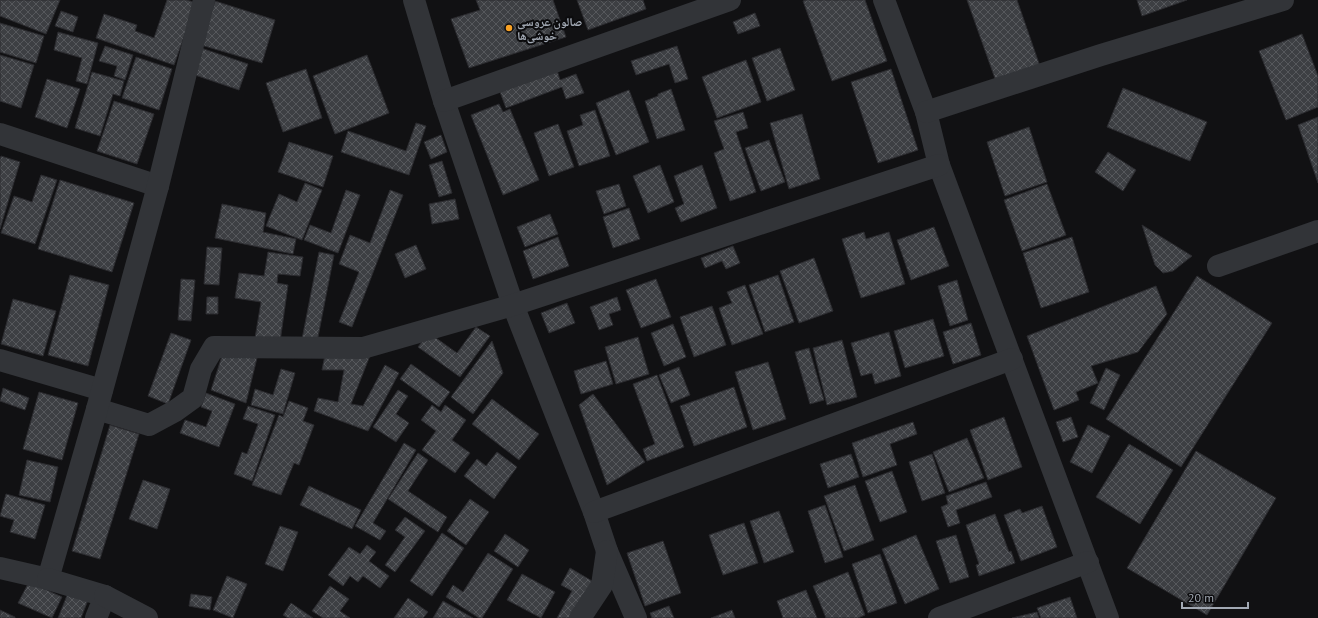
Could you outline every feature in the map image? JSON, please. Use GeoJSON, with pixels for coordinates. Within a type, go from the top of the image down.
{"type":"FeatureCollection","features":[{"type":"Feature","properties":{"kind":"street"},"geometry":{"type":"LineString","coordinates":[[48,579],[100,399],[158,186],[204,0]]}},
{"type":"Feature","properties":{"kind":"street"},"geometry":{"type":"LineString","coordinates":[[414,0],[444,100],[513,305],[594,512],[607,551],[636,618]]}},
{"type":"Feature","properties":{"kind":"street"},"geometry":{"type":"LineString","coordinates":[[444,100],[730,0]]}},
{"type":"Feature","properties":{"kind":"street"},"geometry":{"type":"LineString","coordinates":[[884,0],[926,112],[939,165],[1108,618]]}},
{"type":"Feature","properties":{"kind":"street"},"geometry":{"type":"LineString","coordinates":[[926,112],[1094,58],[1230,7],[1283,0]]}},
{"type":"Feature","properties":{"kind":"street"},"geometry":{"type":"LineString","coordinates":[[0,134],[158,186]]}},
{"type":"Feature","properties":{"kind":"street"},"geometry":{"type":"LineString","coordinates":[[0,360],[100,399],[149,425],[175,411],[193,398],[201,369],[214,347],[363,348],[513,305],[939,165]]}},
{"type":"Feature","properties":{"kind":"street"},"geometry":{"type":"LineString","coordinates":[[1218,266],[1318,231]]}},
{"type":"Feature","properties":{"kind":"street"},"geometry":{"type":"LineString","coordinates":[[594,512],[1012,359]]}},
{"type":"Feature","properties":{"kind":"street"},"geometry":{"type":"LineString","coordinates":[[580,618],[602,585],[607,551]]}},
{"type":"Feature","properties":{"kind":"street"},"geometry":{"type":"LineString","coordinates":[[940,618],[1088,562]]}},
{"type":"Feature","properties":{"kind":"street"},"geometry":{"type":"LineString","coordinates":[[0,568],[48,579],[105,596],[147,618]]}},
{"type":"Feature","properties":{"kind":"street"},"geometry":{"type":"LineString","coordinates":[[96,618],[105,596]]}},
{"type":"Feature","properties":{"kind":"building"},"geometry":{"type":"Polygon","coordinates":[[[0,0],[60,0],[46,34],[0,16],[0,0]]]}},
{"type":"Feature","properties":{"kind":"building"},"geometry":{"type":"Polygon","coordinates":[[[167,0],[187,0],[196,3],[174,65],[96,38],[104,14],[137,25],[135,31],[154,38],[167,0]]]}},
{"type":"Feature","properties":{"kind":"building","name":"صالون عروسی خوشی‌ها"},"geometry":{"type":"Polygon","coordinates":[[[476,0],[553,0],[566,37],[469,68],[451,19],[480,10],[476,0]]]}},
{"type":"Feature","properties":{"kind":"building"},"geometry":{"type":"Polygon","coordinates":[[[577,0],[643,0],[646,9],[588,30],[577,0]]]}},
{"type":"Feature","properties":{"kind":"building"},"geometry":{"type":"Polygon","coordinates":[[[865,0],[887,61],[832,81],[803,1],[865,0]]]}},
{"type":"Feature","properties":{"kind":"building"},"geometry":{"type":"Polygon","coordinates":[[[967,0],[1017,0],[1042,72],[998,87],[967,0]]]}},
{"type":"Feature","properties":{"kind":"building"},"geometry":{"type":"Polygon","coordinates":[[[1137,0],[1187,0],[1142,16],[1137,0]]]}},
{"type":"Feature","properties":{"kind":"building"},"geometry":{"type":"Polygon","coordinates":[[[215,1],[275,20],[262,63],[201,45],[215,1]]]}},
{"type":"Feature","properties":{"kind":"building"},"geometry":{"type":"Polygon","coordinates":[[[61,11],[78,17],[73,32],[55,26],[61,11]]]}},
{"type":"Feature","properties":{"kind":"building"},"geometry":{"type":"Polygon","coordinates":[[[755,13],[760,26],[738,34],[733,22],[755,13]]]}},
{"type":"Feature","properties":{"kind":"building"},"geometry":{"type":"Polygon","coordinates":[[[0,23],[44,36],[36,63],[0,52],[0,23]]]}},
{"type":"Feature","properties":{"kind":"building"},"geometry":{"type":"Polygon","coordinates":[[[58,32],[98,43],[87,84],[76,81],[82,58],[54,50],[58,32]]]}},
{"type":"Feature","properties":{"kind":"building"},"geometry":{"type":"Polygon","coordinates":[[[1302,34],[1318,76],[1318,107],[1286,120],[1259,51],[1302,34]]]}},
{"type":"Feature","properties":{"kind":"building"},"geometry":{"type":"Polygon","coordinates":[[[105,46],[133,55],[125,80],[114,76],[117,66],[99,61],[105,46]]]}},
{"type":"Feature","properties":{"kind":"building"},"geometry":{"type":"Polygon","coordinates":[[[677,46],[688,79],[675,83],[669,64],[636,75],[631,61],[677,46]]]}},
{"type":"Feature","properties":{"kind":"building"},"geometry":{"type":"Polygon","coordinates":[[[201,48],[248,64],[239,90],[192,74],[201,48]]]}},
{"type":"Feature","properties":{"kind":"building"},"geometry":{"type":"Polygon","coordinates":[[[780,48],[795,90],[767,101],[752,58],[780,48]]]}},
{"type":"Feature","properties":{"kind":"building"},"geometry":{"type":"Polygon","coordinates":[[[0,55],[34,65],[21,108],[0,101],[0,55]]]}},
{"type":"Feature","properties":{"kind":"building"},"geometry":{"type":"Polygon","coordinates":[[[367,55],[389,113],[335,134],[313,76],[367,55]]]}},
{"type":"Feature","properties":{"kind":"building"},"geometry":{"type":"Polygon","coordinates":[[[136,57],[172,69],[159,110],[122,98],[136,57]]]}},
{"type":"Feature","properties":{"kind":"building"},"geometry":{"type":"Polygon","coordinates":[[[746,60],[761,102],[717,118],[702,77],[746,60]]]}},
{"type":"Feature","properties":{"kind":"building"},"geometry":{"type":"Polygon","coordinates":[[[306,69],[322,118],[283,132],[266,83],[306,69]]]}},
{"type":"Feature","properties":{"kind":"building"},"geometry":{"type":"Polygon","coordinates":[[[891,69],[918,150],[878,163],[851,82],[891,69]]]}},
{"type":"Feature","properties":{"kind":"building"},"geometry":{"type":"Polygon","coordinates":[[[557,70],[560,80],[576,74],[584,93],[566,99],[562,87],[506,108],[500,92],[557,70]]]}},
{"type":"Feature","properties":{"kind":"building"},"geometry":{"type":"Polygon","coordinates":[[[92,72],[124,81],[120,96],[113,94],[100,136],[75,128],[92,72]]]}},
{"type":"Feature","properties":{"kind":"building"},"geometry":{"type":"Polygon","coordinates":[[[47,79],[80,89],[67,128],[35,117],[47,79]]]}},
{"type":"Feature","properties":{"kind":"building"},"geometry":{"type":"Polygon","coordinates":[[[1123,88],[1207,122],[1190,161],[1107,127],[1123,88]]]}},
{"type":"Feature","properties":{"kind":"building"},"geometry":{"type":"Polygon","coordinates":[[[671,89],[685,130],[657,139],[645,101],[671,89]]]}},
{"type":"Feature","properties":{"kind":"building"},"geometry":{"type":"Polygon","coordinates":[[[629,90],[649,142],[616,155],[596,103],[629,90]]]}},
{"type":"Feature","properties":{"kind":"building"},"geometry":{"type":"Polygon","coordinates":[[[114,101],[154,114],[137,164],[97,151],[114,101]]]}},
{"type":"Feature","properties":{"kind":"building"},"geometry":{"type":"Polygon","coordinates":[[[499,104],[503,112],[510,109],[539,180],[503,195],[471,115],[499,104]]]}},
{"type":"Feature","properties":{"kind":"building"},"geometry":{"type":"Polygon","coordinates":[[[595,110],[610,156],[579,166],[567,131],[583,125],[580,115],[595,110]]]}},
{"type":"Feature","properties":{"kind":"building"},"geometry":{"type":"Polygon","coordinates":[[[743,112],[748,128],[736,132],[756,192],[730,201],[714,153],[724,149],[714,121],[743,112]]]}},
{"type":"Feature","properties":{"kind":"building"},"geometry":{"type":"Polygon","coordinates":[[[802,114],[820,179],[789,189],[770,123],[802,114]]]}},
{"type":"Feature","properties":{"kind":"building"},"geometry":{"type":"Polygon","coordinates":[[[1318,117],[1318,183],[1298,125],[1318,117]]]}},
{"type":"Feature","properties":{"kind":"building"},"geometry":{"type":"Polygon","coordinates":[[[416,123],[426,126],[409,175],[341,152],[348,131],[406,151],[416,123]]]}},
{"type":"Feature","properties":{"kind":"building"},"geometry":{"type":"Polygon","coordinates":[[[558,124],[574,167],[549,176],[534,133],[558,124]]]}},
{"type":"Feature","properties":{"kind":"building"},"geometry":{"type":"Polygon","coordinates":[[[1029,127],[1047,182],[1005,196],[987,142],[1029,127]]]}},
{"type":"Feature","properties":{"kind":"building"},"geometry":{"type":"Polygon","coordinates":[[[441,135],[447,152],[431,159],[424,142],[441,135]]]}},
{"type":"Feature","properties":{"kind":"building"},"geometry":{"type":"Polygon","coordinates":[[[769,140],[785,182],[761,191],[745,148],[769,140]]]}},
{"type":"Feature","properties":{"kind":"building"},"geometry":{"type":"Polygon","coordinates":[[[289,142],[333,156],[323,187],[278,172],[289,142]]]}},
{"type":"Feature","properties":{"kind":"building"},"geometry":{"type":"Polygon","coordinates":[[[1108,152],[1136,170],[1123,191],[1095,172],[1108,152]]]}},
{"type":"Feature","properties":{"kind":"building"},"geometry":{"type":"Polygon","coordinates":[[[1,156],[20,162],[0,229],[0,159],[1,156]]]}},
{"type":"Feature","properties":{"kind":"building"},"geometry":{"type":"Polygon","coordinates":[[[442,161],[452,193],[439,197],[429,165],[442,161]]]}},
{"type":"Feature","properties":{"kind":"building"},"geometry":{"type":"Polygon","coordinates":[[[660,165],[674,202],[648,213],[633,176],[660,165]]]}},
{"type":"Feature","properties":{"kind":"building"},"geometry":{"type":"Polygon","coordinates":[[[702,165],[717,208],[681,222],[675,208],[684,204],[674,176],[702,165]]]}},
{"type":"Feature","properties":{"kind":"building"},"geometry":{"type":"Polygon","coordinates":[[[41,175],[57,180],[35,244],[1,233],[14,196],[32,202],[41,175]]]}},
{"type":"Feature","properties":{"kind":"building"},"geometry":{"type":"Polygon","coordinates":[[[60,180],[134,203],[112,272],[38,249],[60,180]]]}},
{"type":"Feature","properties":{"kind":"building"},"geometry":{"type":"Polygon","coordinates":[[[305,183],[322,190],[302,240],[266,226],[279,194],[297,202],[305,183]]]}},
{"type":"Feature","properties":{"kind":"building"},"geometry":{"type":"Polygon","coordinates":[[[619,184],[626,206],[604,214],[596,191],[619,184]]]}},
{"type":"Feature","properties":{"kind":"building"},"geometry":{"type":"Polygon","coordinates":[[[1047,184],[1066,235],[1022,251],[1004,200],[1047,184]]]}},
{"type":"Feature","properties":{"kind":"building"},"geometry":{"type":"Polygon","coordinates":[[[346,190],[360,195],[338,253],[304,240],[310,225],[331,233],[346,190]]]}},
{"type":"Feature","properties":{"kind":"building"},"geometry":{"type":"Polygon","coordinates":[[[390,190],[403,195],[352,327],[339,322],[359,272],[339,264],[350,235],[370,243],[390,190]]]}},
{"type":"Feature","properties":{"kind":"building"},"geometry":{"type":"Polygon","coordinates":[[[455,199],[459,219],[432,224],[429,204],[455,199]]]}},
{"type":"Feature","properties":{"kind":"building"},"geometry":{"type":"Polygon","coordinates":[[[222,204],[266,213],[263,232],[296,239],[293,254],[215,238],[222,204]]]}},
{"type":"Feature","properties":{"kind":"building"},"geometry":{"type":"Polygon","coordinates":[[[629,208],[640,239],[613,248],[603,217],[629,208]]]}},
{"type":"Feature","properties":{"kind":"building"},"geometry":{"type":"Polygon","coordinates":[[[550,214],[558,234],[525,247],[517,227],[550,214]]]}},
{"type":"Feature","properties":{"kind":"building"},"geometry":{"type":"Polygon","coordinates":[[[1142,225],[1192,256],[1173,271],[1163,273],[1155,265],[1142,225]]]}},
{"type":"Feature","properties":{"kind":"building"},"geometry":{"type":"Polygon","coordinates":[[[934,227],[949,266],[911,280],[897,240],[934,227]]]}},
{"type":"Feature","properties":{"kind":"building"},"geometry":{"type":"Polygon","coordinates":[[[864,232],[866,239],[889,232],[905,284],[861,298],[842,239],[864,232]]]}},
{"type":"Feature","properties":{"kind":"building"},"geometry":{"type":"Polygon","coordinates":[[[558,237],[569,266],[533,279],[523,251],[558,237]]]}},
{"type":"Feature","properties":{"kind":"building"},"geometry":{"type":"Polygon","coordinates":[[[1072,237],[1089,292],[1041,308],[1023,253],[1072,237]]]}},
{"type":"Feature","properties":{"kind":"building"},"geometry":{"type":"Polygon","coordinates":[[[416,245],[426,269],[405,278],[395,254],[416,245]]]}},
{"type":"Feature","properties":{"kind":"building"},"geometry":{"type":"Polygon","coordinates":[[[733,246],[740,263],[726,269],[722,261],[705,268],[701,258],[733,246]]]}},
{"type":"Feature","properties":{"kind":"building"},"geometry":{"type":"Polygon","coordinates":[[[207,247],[222,248],[219,285],[204,284],[207,247]]]}},
{"type":"Feature","properties":{"kind":"building"},"geometry":{"type":"Polygon","coordinates":[[[268,252],[303,257],[300,276],[278,274],[277,283],[288,285],[280,342],[255,338],[261,302],[235,298],[239,273],[264,276],[268,252]]]}},
{"type":"Feature","properties":{"kind":"building"},"geometry":{"type":"Polygon","coordinates":[[[319,252],[334,255],[317,342],[302,339],[319,252]]]}},
{"type":"Feature","properties":{"kind":"building"},"geometry":{"type":"Polygon","coordinates":[[[814,258],[833,311],[799,323],[780,271],[814,258]]]}},
{"type":"Feature","properties":{"kind":"building"},"geometry":{"type":"Polygon","coordinates":[[[70,275],[109,285],[88,366],[48,355],[70,275]]]}},
{"type":"Feature","properties":{"kind":"building"},"geometry":{"type":"Polygon","coordinates":[[[778,275],[794,322],[765,332],[749,285],[778,275]]]}},
{"type":"Feature","properties":{"kind":"building"},"geometry":{"type":"Polygon","coordinates":[[[1197,276],[1272,323],[1181,467],[1106,419],[1197,276]]]}},
{"type":"Feature","properties":{"kind":"building"},"geometry":{"type":"Polygon","coordinates":[[[181,279],[195,280],[191,321],[178,320],[181,279]]]}},
{"type":"Feature","properties":{"kind":"building"},"geometry":{"type":"Polygon","coordinates":[[[656,279],[671,317],[641,328],[626,290],[656,279]]]}},
{"type":"Feature","properties":{"kind":"building"},"geometry":{"type":"Polygon","coordinates":[[[957,280],[968,320],[950,326],[938,286],[957,280]]]}},
{"type":"Feature","properties":{"kind":"building"},"geometry":{"type":"Polygon","coordinates":[[[745,285],[763,334],[732,345],[719,308],[732,303],[727,292],[745,285]]]}},
{"type":"Feature","properties":{"kind":"building"},"geometry":{"type":"Polygon","coordinates":[[[1156,286],[1167,314],[1138,352],[1091,366],[1098,383],[1076,392],[1079,400],[1054,410],[1027,336],[1156,286]]]}},
{"type":"Feature","properties":{"kind":"building"},"geometry":{"type":"Polygon","coordinates":[[[207,297],[218,297],[218,314],[206,314],[207,297]]]}},
{"type":"Feature","properties":{"kind":"building"},"geometry":{"type":"Polygon","coordinates":[[[617,297],[621,310],[609,314],[613,325],[599,330],[590,307],[617,297]]]}},
{"type":"Feature","properties":{"kind":"building"},"geometry":{"type":"Polygon","coordinates":[[[13,299],[56,311],[43,356],[1,344],[13,299]]]}},
{"type":"Feature","properties":{"kind":"building"},"geometry":{"type":"Polygon","coordinates":[[[567,303],[575,323],[549,333],[541,313],[567,303]]]}},
{"type":"Feature","properties":{"kind":"building"},"geometry":{"type":"Polygon","coordinates":[[[712,306],[726,345],[694,357],[680,317],[712,306]]]}},
{"type":"Feature","properties":{"kind":"building"},"geometry":{"type":"Polygon","coordinates":[[[933,319],[944,356],[905,368],[894,331],[933,319]]]}},
{"type":"Feature","properties":{"kind":"building"},"geometry":{"type":"Polygon","coordinates":[[[971,323],[981,355],[953,364],[943,332],[971,323]]]}},
{"type":"Feature","properties":{"kind":"building"},"geometry":{"type":"Polygon","coordinates":[[[673,324],[686,357],[664,366],[651,333],[673,324]]]}},
{"type":"Feature","properties":{"kind":"building"},"geometry":{"type":"Polygon","coordinates":[[[476,327],[490,336],[460,377],[418,347],[429,333],[457,353],[476,327]]]}},
{"type":"Feature","properties":{"kind":"building"},"geometry":{"type":"Polygon","coordinates":[[[889,332],[901,376],[875,384],[872,373],[861,376],[851,343],[889,332]]]}},
{"type":"Feature","properties":{"kind":"building"},"geometry":{"type":"Polygon","coordinates":[[[171,333],[191,340],[168,404],[148,396],[171,333]]]}},
{"type":"Feature","properties":{"kind":"building"},"geometry":{"type":"Polygon","coordinates":[[[638,337],[649,374],[616,384],[605,347],[638,337]]]}},
{"type":"Feature","properties":{"kind":"building"},"geometry":{"type":"Polygon","coordinates":[[[842,340],[857,397],[827,405],[813,348],[842,340]]]}},
{"type":"Feature","properties":{"kind":"building"},"geometry":{"type":"Polygon","coordinates":[[[492,341],[503,373],[473,414],[451,397],[492,341]]]}},
{"type":"Feature","properties":{"kind":"building"},"geometry":{"type":"Polygon","coordinates":[[[809,348],[824,400],[810,404],[795,352],[809,348]]]}},
{"type":"Feature","properties":{"kind":"building"},"geometry":{"type":"Polygon","coordinates":[[[371,353],[351,404],[363,406],[385,365],[399,373],[368,431],[314,411],[318,398],[338,402],[344,370],[322,370],[325,355],[371,353]]]}},
{"type":"Feature","properties":{"kind":"building"},"geometry":{"type":"Polygon","coordinates":[[[222,356],[257,358],[246,403],[211,390],[222,356]]]}},
{"type":"Feature","properties":{"kind":"building"},"geometry":{"type":"Polygon","coordinates":[[[606,361],[613,384],[581,394],[574,371],[606,361]]]}},
{"type":"Feature","properties":{"kind":"building"},"geometry":{"type":"Polygon","coordinates":[[[768,362],[786,419],[753,430],[735,372],[768,362]]]}},
{"type":"Feature","properties":{"kind":"building"},"geometry":{"type":"Polygon","coordinates":[[[411,364],[450,392],[439,407],[400,379],[411,364]]]}},
{"type":"Feature","properties":{"kind":"building"},"geometry":{"type":"Polygon","coordinates":[[[679,367],[690,395],[671,403],[659,375],[679,367]]]}},
{"type":"Feature","properties":{"kind":"building"},"geometry":{"type":"Polygon","coordinates":[[[1106,368],[1120,375],[1104,410],[1090,403],[1106,368]]]}},
{"type":"Feature","properties":{"kind":"building"},"geometry":{"type":"Polygon","coordinates":[[[281,369],[295,373],[283,414],[251,405],[255,389],[273,395],[281,369]]]}},
{"type":"Feature","properties":{"kind":"building"},"geometry":{"type":"Polygon","coordinates":[[[657,375],[684,447],[647,461],[643,449],[655,444],[633,384],[657,375]]]}},
{"type":"Feature","properties":{"kind":"building"},"geometry":{"type":"Polygon","coordinates":[[[734,387],[747,427],[694,446],[680,406],[734,387]]]}},
{"type":"Feature","properties":{"kind":"building"},"geometry":{"type":"Polygon","coordinates":[[[3,388],[29,398],[25,410],[0,401],[3,388]]]}},
{"type":"Feature","properties":{"kind":"building"},"geometry":{"type":"Polygon","coordinates":[[[398,390],[408,396],[396,414],[409,423],[396,442],[373,427],[398,390]]]}},
{"type":"Feature","properties":{"kind":"building"},"geometry":{"type":"Polygon","coordinates":[[[39,392],[78,403],[62,460],[23,449],[39,392]]]}},
{"type":"Feature","properties":{"kind":"building"},"geometry":{"type":"Polygon","coordinates":[[[206,393],[235,404],[219,447],[180,433],[185,420],[206,427],[212,411],[201,407],[206,393]]]}},
{"type":"Feature","properties":{"kind":"building"},"geometry":{"type":"Polygon","coordinates":[[[593,394],[645,462],[607,485],[579,405],[593,394]]]}},
{"type":"Feature","properties":{"kind":"building"},"geometry":{"type":"Polygon","coordinates":[[[492,399],[539,434],[519,460],[472,424],[492,399]]]}},
{"type":"Feature","properties":{"kind":"building"},"geometry":{"type":"Polygon","coordinates":[[[289,401],[308,408],[303,421],[314,425],[299,465],[294,463],[281,495],[252,485],[279,415],[283,417],[289,401]]]}},
{"type":"Feature","properties":{"kind":"building"},"geometry":{"type":"Polygon","coordinates":[[[432,405],[441,412],[445,405],[466,420],[452,440],[470,453],[455,473],[422,450],[436,431],[421,420],[432,405]]]}},
{"type":"Feature","properties":{"kind":"building"},"geometry":{"type":"Polygon","coordinates":[[[248,406],[275,415],[252,481],[234,474],[242,452],[247,454],[258,424],[243,419],[248,406]]]}},
{"type":"Feature","properties":{"kind":"building"},"geometry":{"type":"Polygon","coordinates":[[[1004,417],[1022,467],[988,480],[970,430],[1004,417]]]}},
{"type":"Feature","properties":{"kind":"building"},"geometry":{"type":"Polygon","coordinates":[[[1071,417],[1078,437],[1063,442],[1056,422],[1071,417]]]}},
{"type":"Feature","properties":{"kind":"building"},"geometry":{"type":"Polygon","coordinates":[[[913,422],[917,434],[890,444],[897,465],[863,477],[852,443],[913,422]]]}},
{"type":"Feature","properties":{"kind":"building"},"geometry":{"type":"Polygon","coordinates":[[[110,425],[139,434],[100,559],[72,551],[110,425]]]}},
{"type":"Feature","properties":{"kind":"building"},"geometry":{"type":"Polygon","coordinates":[[[1088,425],[1110,436],[1092,473],[1070,462],[1088,425]]]}},
{"type":"Feature","properties":{"kind":"building"},"geometry":{"type":"Polygon","coordinates":[[[967,438],[984,478],[949,492],[933,452],[967,438]]]}},
{"type":"Feature","properties":{"kind":"building"},"geometry":{"type":"Polygon","coordinates":[[[404,443],[416,450],[373,523],[386,531],[380,540],[355,526],[404,443]]]}},
{"type":"Feature","properties":{"kind":"building"},"geometry":{"type":"Polygon","coordinates":[[[1129,444],[1173,470],[1140,524],[1096,497],[1129,444]]]}},
{"type":"Feature","properties":{"kind":"building"},"geometry":{"type":"Polygon","coordinates":[[[1196,451],[1276,498],[1207,615],[1127,568],[1196,451]]]}},
{"type":"Feature","properties":{"kind":"building"},"geometry":{"type":"Polygon","coordinates":[[[497,452],[517,467],[494,499],[464,476],[477,459],[486,466],[497,452]]]}},
{"type":"Feature","properties":{"kind":"building"},"geometry":{"type":"Polygon","coordinates":[[[418,453],[428,460],[408,491],[447,517],[438,532],[388,499],[418,453]]]}},
{"type":"Feature","properties":{"kind":"building"},"geometry":{"type":"Polygon","coordinates":[[[851,454],[859,477],[828,488],[820,464],[851,454]]]}},
{"type":"Feature","properties":{"kind":"building"},"geometry":{"type":"Polygon","coordinates":[[[932,454],[945,493],[922,501],[909,462],[932,454]]]}},
{"type":"Feature","properties":{"kind":"building"},"geometry":{"type":"Polygon","coordinates":[[[27,460],[58,467],[50,502],[19,495],[27,460]]]}},
{"type":"Feature","properties":{"kind":"building"},"geometry":{"type":"Polygon","coordinates":[[[892,471],[907,512],[880,522],[865,481],[892,471]]]}},
{"type":"Feature","properties":{"kind":"building"},"geometry":{"type":"Polygon","coordinates":[[[143,480],[170,489],[157,529],[129,519],[143,480]]]}},
{"type":"Feature","properties":{"kind":"building"},"geometry":{"type":"Polygon","coordinates":[[[986,482],[992,497],[956,510],[960,523],[948,527],[941,507],[948,504],[946,496],[986,482]]]}},
{"type":"Feature","properties":{"kind":"building"},"geometry":{"type":"Polygon","coordinates":[[[855,485],[874,540],[844,551],[824,496],[855,485]]]}},
{"type":"Feature","properties":{"kind":"building"},"geometry":{"type":"Polygon","coordinates":[[[309,486],[361,510],[352,529],[300,505],[309,486]]]}},
{"type":"Feature","properties":{"kind":"building"},"geometry":{"type":"Polygon","coordinates":[[[6,494],[45,505],[35,539],[10,532],[14,520],[0,516],[6,494]]]}},
{"type":"Feature","properties":{"kind":"building"},"geometry":{"type":"Polygon","coordinates":[[[470,499],[489,512],[466,545],[447,531],[470,499]]]}},
{"type":"Feature","properties":{"kind":"building"},"geometry":{"type":"Polygon","coordinates":[[[825,505],[843,557],[825,563],[808,511],[825,505]]]}},
{"type":"Feature","properties":{"kind":"building"},"geometry":{"type":"Polygon","coordinates":[[[1042,506],[1057,547],[1021,561],[1004,515],[1020,509],[1022,513],[1042,506]]]}},
{"type":"Feature","properties":{"kind":"building"},"geometry":{"type":"Polygon","coordinates":[[[779,511],[794,552],[764,563],[750,521],[779,511]]]}},
{"type":"Feature","properties":{"kind":"building"},"geometry":{"type":"Polygon","coordinates":[[[995,514],[1009,552],[1011,551],[1015,563],[979,576],[976,565],[979,564],[966,525],[995,514]]]}},
{"type":"Feature","properties":{"kind":"building"},"geometry":{"type":"Polygon","coordinates":[[[405,517],[425,531],[395,572],[385,565],[405,537],[395,530],[405,517]]]}},
{"type":"Feature","properties":{"kind":"building"},"geometry":{"type":"Polygon","coordinates":[[[744,523],[758,563],[723,575],[709,535],[744,523]]]}},
{"type":"Feature","properties":{"kind":"building"},"geometry":{"type":"Polygon","coordinates":[[[280,526],[298,532],[283,571],[265,564],[280,526]]]}},
{"type":"Feature","properties":{"kind":"building"},"geometry":{"type":"Polygon","coordinates":[[[442,533],[464,548],[432,596],[410,581],[442,533]]]}},
{"type":"Feature","properties":{"kind":"building"},"geometry":{"type":"Polygon","coordinates":[[[505,534],[529,550],[518,567],[494,551],[505,534]]]}},
{"type":"Feature","properties":{"kind":"building"},"geometry":{"type":"Polygon","coordinates":[[[916,535],[939,589],[905,604],[882,549],[916,535]]]}},
{"type":"Feature","properties":{"kind":"building"},"geometry":{"type":"Polygon","coordinates":[[[956,535],[969,577],[950,583],[936,541],[956,535]]]}},
{"type":"Feature","properties":{"kind":"building"},"geometry":{"type":"Polygon","coordinates":[[[663,541],[681,593],[645,606],[627,553],[663,541]]]}},
{"type":"Feature","properties":{"kind":"building"},"geometry":{"type":"Polygon","coordinates":[[[367,545],[376,552],[369,561],[389,576],[380,588],[363,576],[358,582],[350,576],[343,586],[328,575],[349,547],[360,554],[367,545]]]}},
{"type":"Feature","properties":{"kind":"building"},"geometry":{"type":"Polygon","coordinates":[[[488,553],[513,569],[482,618],[479,618],[446,597],[453,585],[463,592],[488,553]]]}},
{"type":"Feature","properties":{"kind":"building"},"geometry":{"type":"Polygon","coordinates":[[[880,554],[897,603],[868,613],[852,564],[880,554]]]}},
{"type":"Feature","properties":{"kind":"building"},"geometry":{"type":"Polygon","coordinates":[[[570,568],[592,581],[572,618],[557,618],[572,591],[561,585],[570,568]]]}},
{"type":"Feature","properties":{"kind":"building"},"geometry":{"type":"Polygon","coordinates":[[[848,572],[865,615],[858,618],[826,618],[813,586],[848,572]]]}},
{"type":"Feature","properties":{"kind":"building"},"geometry":{"type":"Polygon","coordinates":[[[522,574],[555,592],[541,618],[507,600],[522,574]]]}},
{"type":"Feature","properties":{"kind":"building"},"geometry":{"type":"Polygon","coordinates":[[[227,576],[247,584],[233,618],[213,610],[227,576]]]}},
{"type":"Feature","properties":{"kind":"building"},"geometry":{"type":"Polygon","coordinates":[[[29,582],[62,597],[52,618],[18,603],[29,582]]]}},
{"type":"Feature","properties":{"kind":"building"},"geometry":{"type":"Polygon","coordinates":[[[330,586],[349,599],[340,611],[350,618],[323,618],[312,611],[330,586]]]}},
{"type":"Feature","properties":{"kind":"building"},"geometry":{"type":"Polygon","coordinates":[[[70,588],[90,595],[81,618],[58,618],[70,588]]]}},
{"type":"Feature","properties":{"kind":"building"},"geometry":{"type":"Polygon","coordinates":[[[806,590],[817,618],[783,618],[777,601],[806,590]]]}},
{"type":"Feature","properties":{"kind":"building"},"geometry":{"type":"Polygon","coordinates":[[[191,594],[212,597],[210,610],[189,606],[191,594]]]}},
{"type":"Feature","properties":{"kind":"building"},"geometry":{"type":"Polygon","coordinates":[[[1070,597],[1077,618],[1041,618],[1037,608],[1070,597]]]}},
{"type":"Feature","properties":{"kind":"building"},"geometry":{"type":"Polygon","coordinates":[[[408,598],[428,612],[423,618],[394,618],[408,598]]]}},
{"type":"Feature","properties":{"kind":"building"},"geometry":{"type":"Polygon","coordinates":[[[443,601],[473,618],[433,618],[443,601]]]}},
{"type":"Feature","properties":{"kind":"building"},"geometry":{"type":"Polygon","coordinates":[[[291,603],[313,618],[288,618],[283,615],[291,603]]]}},
{"type":"Feature","properties":{"kind":"building"},"geometry":{"type":"Polygon","coordinates":[[[669,606],[674,618],[652,618],[650,613],[669,606]]]}},
{"type":"Feature","properties":{"kind":"building"},"geometry":{"type":"Polygon","coordinates":[[[0,610],[15,617],[15,618],[0,618],[0,610]]]}},
{"type":"Feature","properties":{"kind":"building"},"geometry":{"type":"Polygon","coordinates":[[[732,610],[735,618],[711,618],[732,610]]]}},
{"type":"Feature","properties":{"kind":"building"},"geometry":{"type":"Polygon","coordinates":[[[1037,612],[1039,618],[1012,618],[1037,612]]]}},
{"type":"Feature","properties":{"kind":"place","name":"صالون عروسی خوشی‌ها"},"geometry":{"type":"Point","coordinates":[509,28]}}]}
